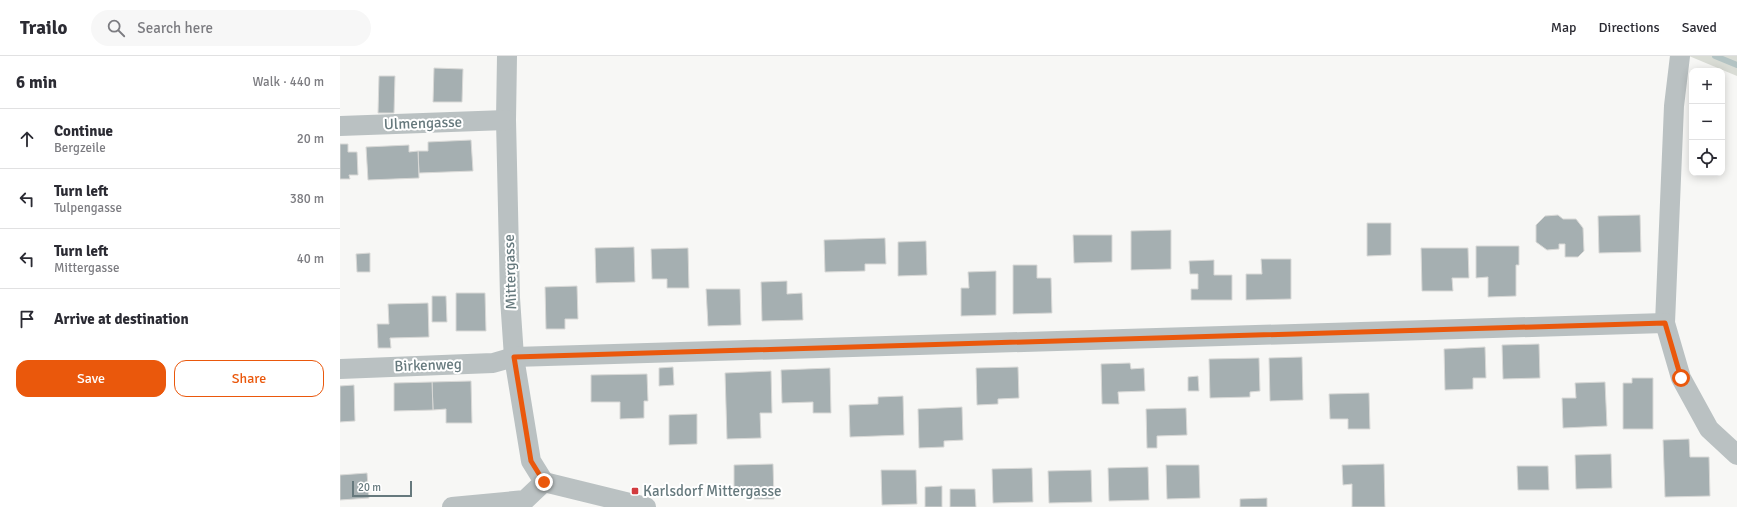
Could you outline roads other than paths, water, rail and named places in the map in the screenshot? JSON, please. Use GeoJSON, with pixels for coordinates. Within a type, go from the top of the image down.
{"type":"FeatureCollection","features":[{"type":"Feature","properties":{"kind":"street","name":"Mittergasse"},"geometry":{"type":"LineString","coordinates":[[507,56],[506,120],[510,298],[514,357],[531,461],[544,482]]}},
{"type":"Feature","properties":{"kind":"street"},"geometry":{"type":"LineString","coordinates":[[1680,56],[1674,106],[1665,323],[1681,378],[1709,429],[1737,455]]}},
{"type":"Feature","properties":{"kind":"street","name":"Ulmengasse"},"geometry":{"type":"LineString","coordinates":[[340,126],[506,120]]}},
{"type":"Feature","properties":{"kind":"street","name":"Birkenweg"},"geometry":{"type":"LineString","coordinates":[[340,369],[493,363],[514,357],[1665,323]]}},
{"type":"Feature","properties":{"kind":"street"},"geometry":{"type":"LineString","coordinates":[[452,507],[525,500],[544,482],[643,507]]}},
{"type":"Feature","properties":{"kind":"waterway"},"geometry":{"type":"LineString","coordinates":[[1715,56],[1737,65]]}},
{"type":"Feature","properties":{"kind":"place","name":"Karlsdorf Mittergasse"},"geometry":{"type":"Point","coordinates":[635,491]}}]}
